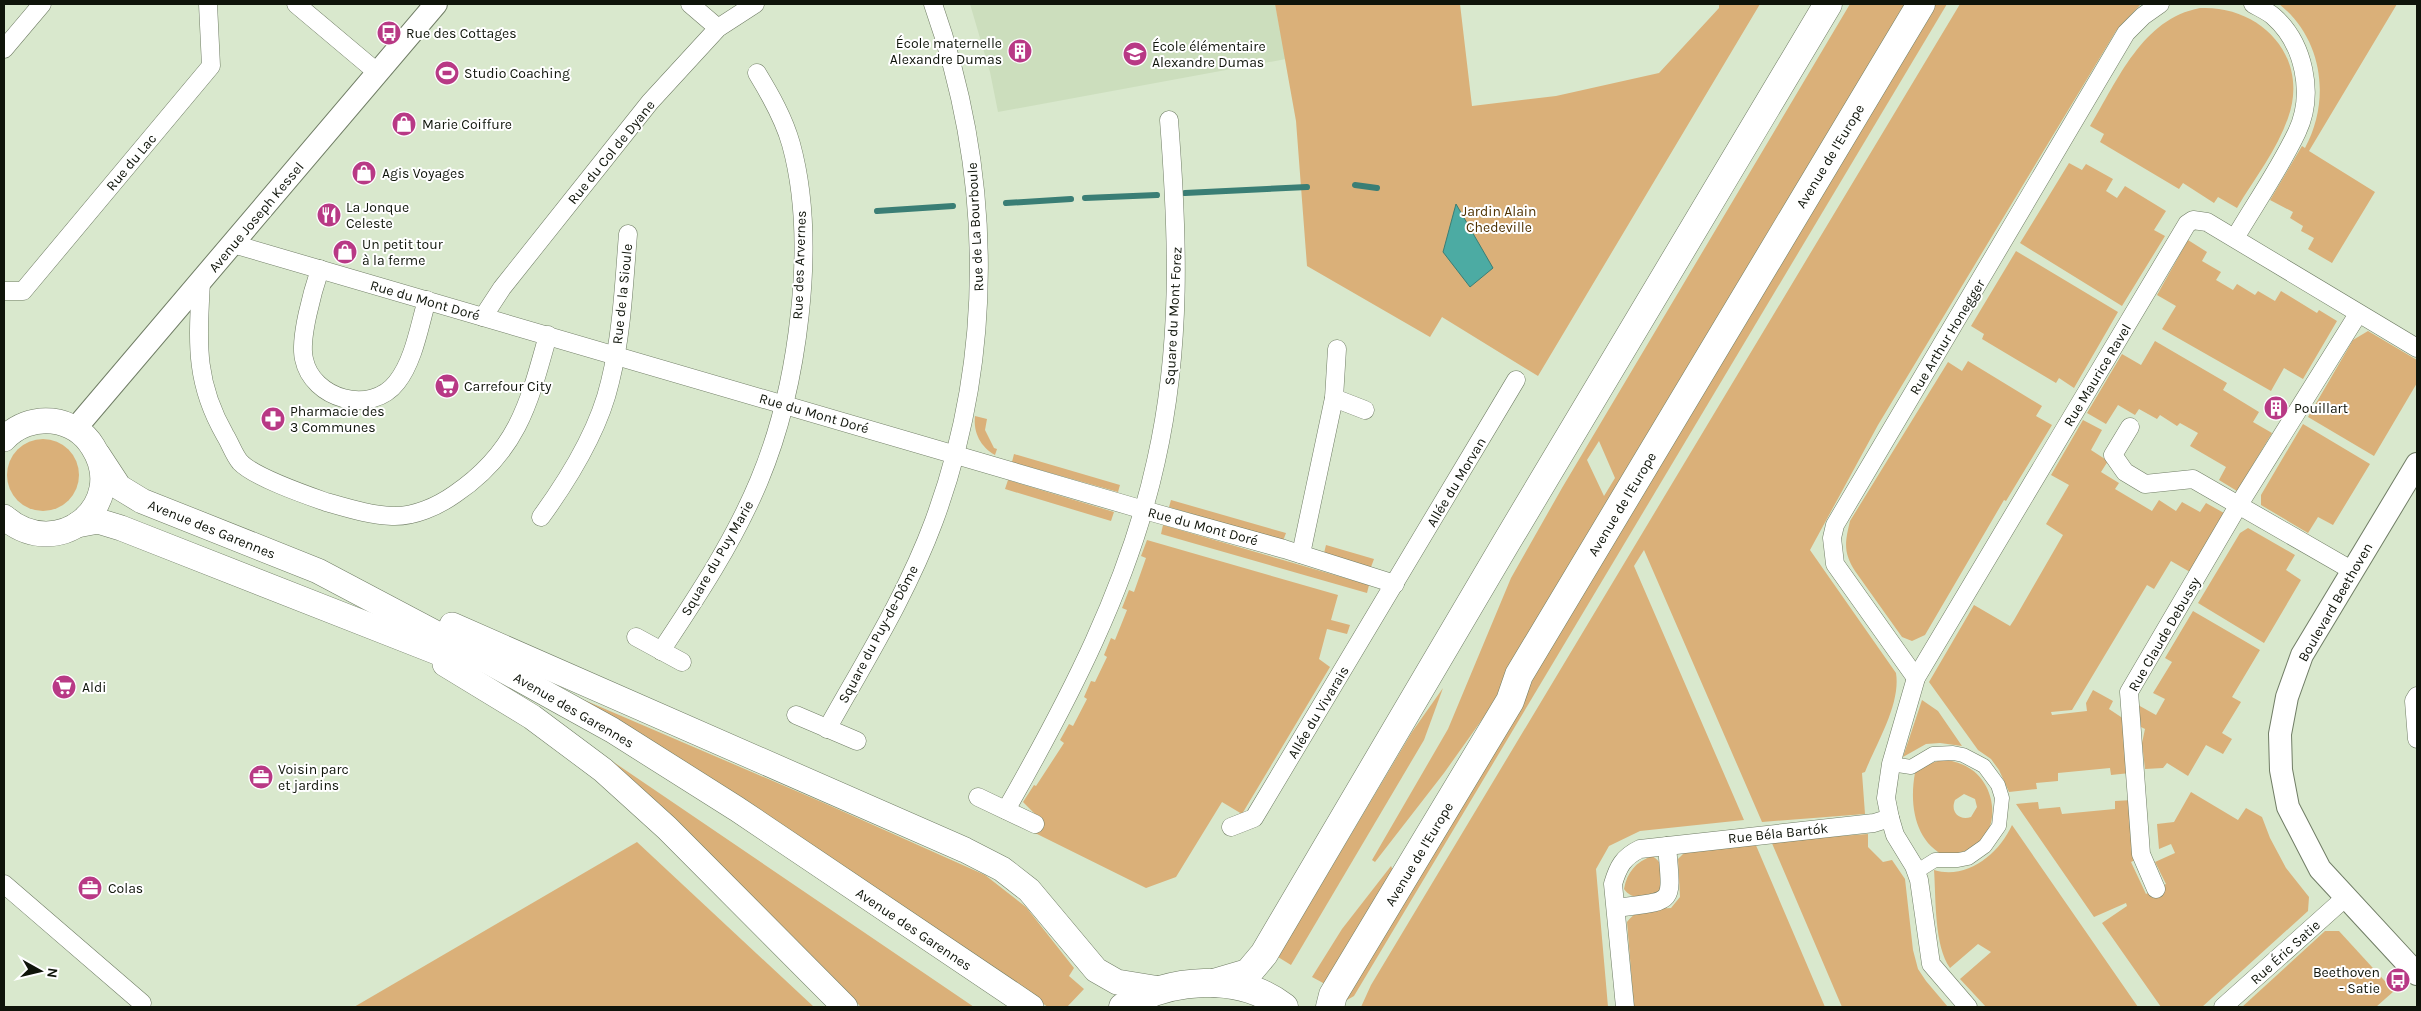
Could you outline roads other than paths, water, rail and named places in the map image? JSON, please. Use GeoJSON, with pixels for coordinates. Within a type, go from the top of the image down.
{"type":"FeatureCollection","features":[{"type":"Feature","properties":{"kind":"main road"},"geometry":{"type":"LineString","coordinates":[[1214,983],[1248,973],[1264,954],[1511,534],[1828,4]]}},
{"type":"Feature","properties":{"kind":"main road","name":"Avenue de l'Europe"},"geometry":{"type":"LineString","coordinates":[[1330,1007],[1333,995],[1510,701],[1519,675],[1921,4]]}},
{"type":"Feature","properties":{"kind":"main road"},"geometry":{"type":"LineString","coordinates":[[4,439],[15,424],[44,420],[60,422],[76,429]]}},
{"type":"Feature","properties":{"kind":"main road","name":"Avenue des Garennes"},"geometry":{"type":"LineString","coordinates":[[76,429],[89,440],[118,487],[142,501],[318,571],[458,644],[612,730],[737,809],[1031,1007]]}},
{"type":"Feature","properties":{"kind":"main road"},"geometry":{"type":"LineString","coordinates":[[4,517],[15,526],[30,533],[46,535],[62,532],[77,525],[92,512],[100,494],[103,474],[98,455]]}},
{"type":"Feature","properties":{"kind":"main road","name":"Avenue des Garennes"},"geometry":{"type":"LineString","coordinates":[[77,525],[98,521],[121,528],[420,648],[476,668],[607,740],[729,817],[1008,1007]]}},
{"type":"Feature","properties":{"kind":"main road"},"geometry":{"type":"LineString","coordinates":[[318,571],[391,598],[965,850],[1002,869],[1029,890],[1096,970],[1117,982],[1160,989]]}},
{"type":"Feature","properties":{"kind":"main road"},"geometry":{"type":"LineString","coordinates":[[420,648],[467,679],[532,717],[603,770],[666,828],[845,1007]]}},
{"type":"Feature","properties":{"kind":"main road"},"geometry":{"type":"LineString","coordinates":[[1123,1007],[1136,999],[1160,989],[1187,984],[1214,983],[1248,989],[1284,1007]]}},
{"type":"Feature","properties":{"kind":"street"},"geometry":{"type":"LineString","coordinates":[[4,49],[42,4]]}},
{"type":"Feature","properties":{"kind":"street","name":"Rue du Lac"},"geometry":{"type":"LineString","coordinates":[[4,291],[23,291],[211,66],[208,4]]}},
{"type":"Feature","properties":{"kind":"street"},"geometry":{"type":"LineString","coordinates":[[296,4],[378,73]]}},
{"type":"Feature","properties":{"kind":"street","name":"Avenue Joseph Kessel"},"geometry":{"type":"LineString","coordinates":[[76,429],[436,4]]}},
{"type":"Feature","properties":{"kind":"street"},"geometry":{"type":"LineString","coordinates":[[690,4],[718,28]]}},
{"type":"Feature","properties":{"kind":"street","name":"Rue du Col de Dyane"},"geometry":{"type":"LineString","coordinates":[[483,317],[502,288],[650,102],[718,28],[755,4]]}},
{"type":"Feature","properties":{"kind":"street","name":"Rue de La Bourboule"},"geometry":{"type":"LineString","coordinates":[[933,4],[958,83],[968,130],[976,188],[979,265],[978,330],[966,410],[955,453]]}},
{"type":"Feature","properties":{"kind":"street","name":"Rue Arthur Honegger"},"geometry":{"type":"LineString","coordinates":[[1916,678],[1835,564],[1832,538],[1835,525],[2126,34],[2143,16],[2160,4]]}},
{"type":"Feature","properties":{"kind":"street"},"geometry":{"type":"LineString","coordinates":[[2235,238],[2298,131],[2304,106],[2305,79],[2300,56],[2289,34],[2273,15],[2253,4]]}},
{"type":"Feature","properties":{"kind":"street","name":"Rue des Arvernes"},"geometry":{"type":"LineString","coordinates":[[757,73],[776,105],[791,144],[799,183],[803,225],[798,329],[784,404]]}},
{"type":"Feature","properties":{"kind":"street","name":"Square du Mont Forez"},"geometry":{"type":"LineString","coordinates":[[1006,810],[1056,722],[1094,641],[1144,510],[1165,416],[1174,336],[1177,243],[1169,120]]}},
{"type":"Feature","properties":{"kind":"street","name":"Rue Maurice Ravel"},"geometry":{"type":"LineString","coordinates":[[1968,1007],[1931,964],[1919,880],[1895,834],[1886,798],[1891,764],[1916,678],[2187,224],[2193,220],[2200,220],[2235,238],[2417,348]]}},
{"type":"Feature","properties":{"kind":"street","name":"Rue de la Sioule"},"geometry":{"type":"LineString","coordinates":[[541,517],[577,462],[597,421],[610,382],[622,308],[628,234]]}},
{"type":"Feature","properties":{"kind":"street","name":"Rue du Mont Doré"},"geometry":{"type":"LineString","coordinates":[[232,244],[1301,554],[1395,584]]}},
{"type":"Feature","properties":{"kind":"street"},"geometry":{"type":"LineString","coordinates":[[320,269],[304,340],[304,359],[312,378],[325,392],[344,399],[366,400],[383,394],[396,384],[406,368],[427,300]]}},
{"type":"Feature","properties":{"kind":"street"},"geometry":{"type":"LineString","coordinates":[[202,281],[198,341],[200,372],[210,404],[240,462],[266,477],[313,498],[368,514],[394,516],[423,511],[446,500],[477,479],[500,455],[518,426],[534,387],[548,335]]}},
{"type":"Feature","properties":{"kind":"street","name":"Rue Claude Debussy"},"geometry":{"type":"LineString","coordinates":[[2156,889],[2141,854],[2129,692],[2238,506],[2358,314]]}},
{"type":"Feature","properties":{"kind":"street"},"geometry":{"type":"LineString","coordinates":[[1301,554],[1334,398],[1337,349]]}},
{"type":"Feature","properties":{"kind":"street","name":"Allée du Morvan"},"geometry":{"type":"LineString","coordinates":[[1395,584],[1516,380]]}},
{"type":"Feature","properties":{"kind":"street"},"geometry":{"type":"LineString","coordinates":[[1334,398],[1365,410]]}},
{"type":"Feature","properties":{"kind":"street","name":"Square du Puy Marie"},"geometry":{"type":"LineString","coordinates":[[661,651],[739,525],[773,445],[784,404]]}},
{"type":"Feature","properties":{"kind":"street"},"geometry":{"type":"LineString","coordinates":[[2130,427],[2113,455],[2125,472],[2145,484],[2193,479],[2353,571]]}},
{"type":"Feature","properties":{"kind":"street","name":"Square du Puy-de-Dôme"},"geometry":{"type":"LineString","coordinates":[[828,729],[906,587],[934,521],[955,453]]}},
{"type":"Feature","properties":{"kind":"street","name":"Boulevard Beethoven"},"geometry":{"type":"LineString","coordinates":[[2417,464],[2302,655],[2286,697],[2280,734],[2281,770],[2288,807],[2320,869],[2417,974]]}},
{"type":"Feature","properties":{"kind":"street","name":"Allée du Vivarais"},"geometry":{"type":"LineString","coordinates":[[1231,827],[1254,818],[1395,584]]}},
{"type":"Feature","properties":{"kind":"street"},"geometry":{"type":"LineString","coordinates":[[636,637],[682,662]]}},
{"type":"Feature","properties":{"kind":"street"},"geometry":{"type":"LineString","coordinates":[[2417,696],[2414,701],[2417,739]]}},
{"type":"Feature","properties":{"kind":"street"},"geometry":{"type":"LineString","coordinates":[[796,715],[857,741]]}},
{"type":"Feature","properties":{"kind":"street"},"geometry":{"type":"LineString","coordinates":[[1891,764],[1911,767],[1933,754],[1963,754],[1984,766],[1998,785],[2002,798],[1999,826],[1985,846],[1968,858],[1935,860],[1916,872]]}},
{"type":"Feature","properties":{"kind":"street"},"geometry":{"type":"LineString","coordinates":[[978,797],[1035,824]]}},
{"type":"Feature","properties":{"kind":"street","name":"Rue Béla Bartók"},"geometry":{"type":"LineString","coordinates":[[1625,1007],[1613,884],[1618,867],[1628,855],[1640,849],[1874,823],[1890,818]]}},
{"type":"Feature","properties":{"kind":"street"},"geometry":{"type":"LineString","coordinates":[[1616,908],[1660,902],[1667,897],[1670,889],[1667,846]]}},
{"type":"Feature","properties":{"kind":"street"},"geometry":{"type":"LineString","coordinates":[[4,884],[142,1003]]}},
{"type":"Feature","properties":{"kind":"street","name":"Rue Éric Satie"},"geometry":{"type":"LineString","coordinates":[[2223,1007],[2346,897]]}},
{"type":"Feature","properties":{"kind":"water"},"geometry":{"type":"Polygon","coordinates":[[[1456,204],[1493,268],[1470,287],[1443,252],[1456,204]]]}},
{"type":"Feature","properties":{"kind":"waterway"},"geometry":{"type":"LineString","coordinates":[[1355,185],[1377,188]]}},
{"type":"Feature","properties":{"kind":"waterway"},"geometry":{"type":"LineString","coordinates":[[1185,193],[1307,187]]}},
{"type":"Feature","properties":{"kind":"waterway"},"geometry":{"type":"LineString","coordinates":[[1085,198],[1157,195]]}},
{"type":"Feature","properties":{"kind":"waterway"},"geometry":{"type":"LineString","coordinates":[[1006,203],[1071,199]]}},
{"type":"Feature","properties":{"kind":"waterway"},"geometry":{"type":"LineString","coordinates":[[877,211],[953,206]]}},
{"type":"Feature","properties":{"kind":"place","name":"Rue des Cottages"},"geometry":{"type":"Point","coordinates":[389,33]}},
{"type":"Feature","properties":{"kind":"place","name":"École maternelle Alexandre Dumas"},"geometry":{"type":"Point","coordinates":[1020,51]}},
{"type":"Feature","properties":{"kind":"place","name":"École élémentaire Alexandre Dumas"},"geometry":{"type":"Point","coordinates":[1135,54]}},
{"type":"Feature","properties":{"kind":"place","name":"Studio Coaching"},"geometry":{"type":"Point","coordinates":[447,73]}},
{"type":"Feature","properties":{"kind":"place","name":"Marie Coiffure"},"geometry":{"type":"Point","coordinates":[404,124]}},
{"type":"Feature","properties":{"kind":"place","name":"Agis Voyages"},"geometry":{"type":"Point","coordinates":[364,173]}},
{"type":"Feature","properties":{"kind":"place","name":"La Jonque Celeste"},"geometry":{"type":"Point","coordinates":[329,215]}},
{"type":"Feature","properties":{"kind":"place","name":"Un petit tour à la ferme"},"geometry":{"type":"Point","coordinates":[345,252]}},
{"type":"Feature","properties":{"kind":"place","name":"Carrefour City"},"geometry":{"type":"Point","coordinates":[447,386]}},
{"type":"Feature","properties":{"kind":"place","name":"Pouillart"},"geometry":{"type":"Point","coordinates":[2276,408]}},
{"type":"Feature","properties":{"kind":"place","name":"Pharmacie des 3 Communes"},"geometry":{"type":"Point","coordinates":[273,419]}},
{"type":"Feature","properties":{"kind":"place","name":"Aldi"},"geometry":{"type":"Point","coordinates":[64,687]}},
{"type":"Feature","properties":{"kind":"place","name":"Voisin parc et jardins"},"geometry":{"type":"Point","coordinates":[261,777]}},
{"type":"Feature","properties":{"kind":"place","name":"Colas"},"geometry":{"type":"Point","coordinates":[90,888]}},
{"type":"Feature","properties":{"kind":"place","name":"Beethoven - Satie"},"geometry":{"type":"Point","coordinates":[2398,980]}},
{"type":"Feature","properties":{"kind":"park label","name":"Jardin Alain Chedeville"},"geometry":{"type":"Point","coordinates":[1499,220]}}]}
